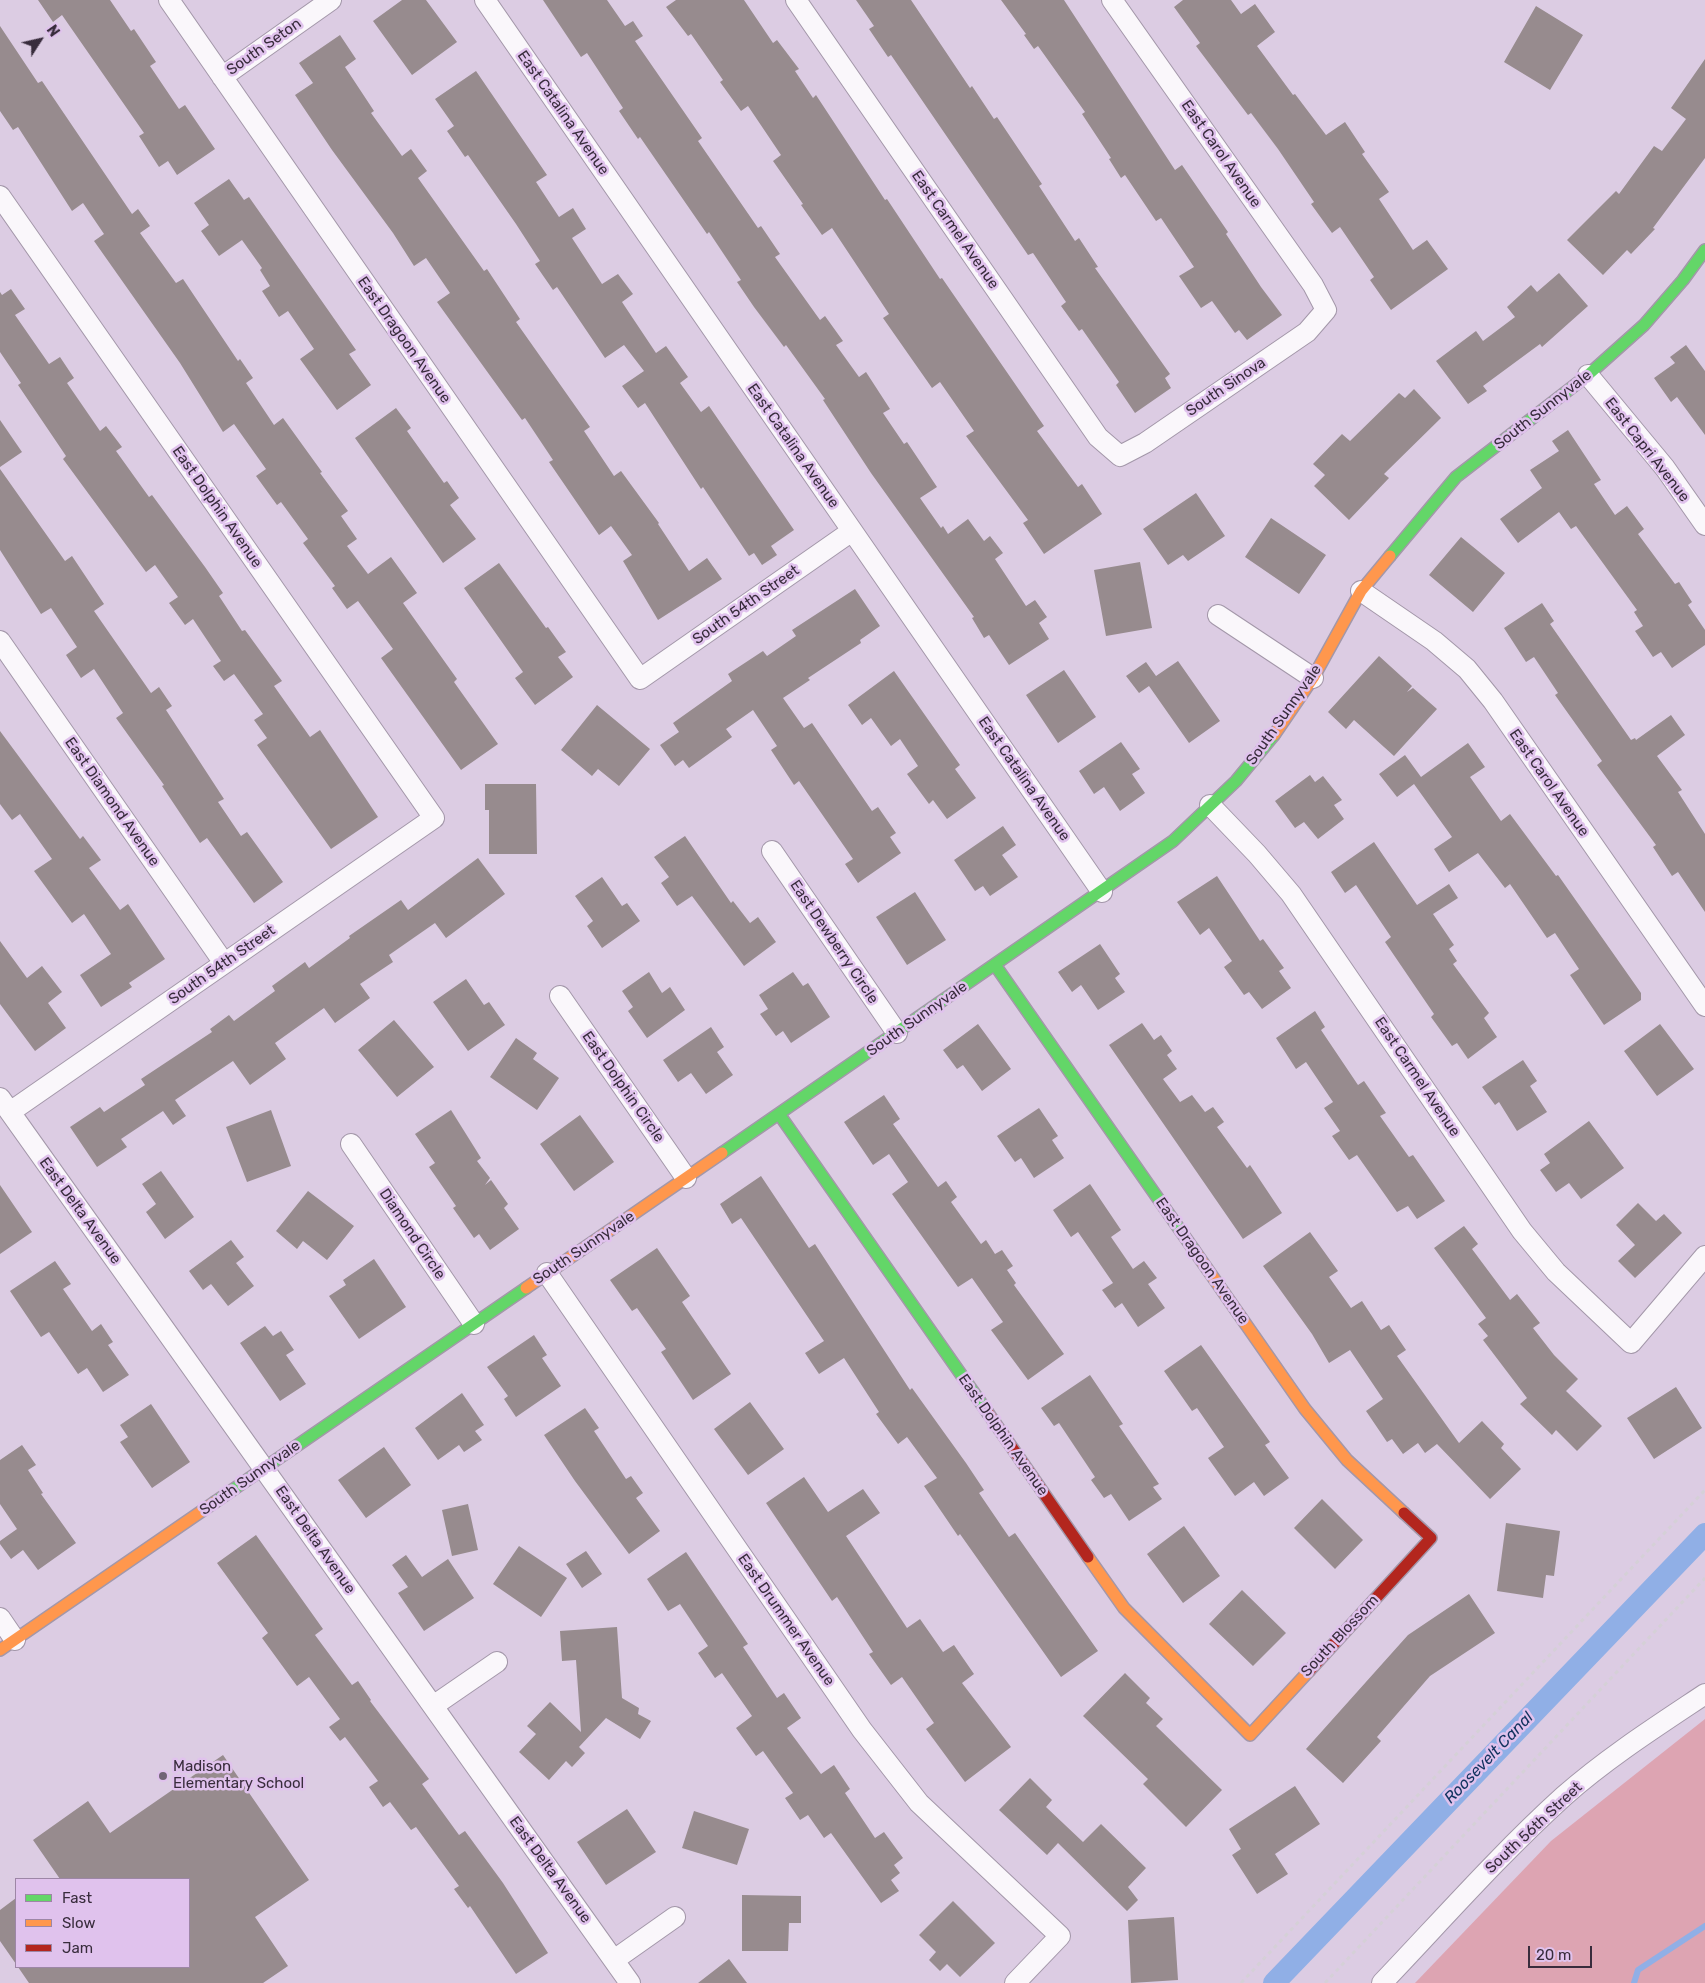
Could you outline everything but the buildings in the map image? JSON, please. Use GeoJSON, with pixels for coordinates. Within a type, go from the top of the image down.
{"type":"FeatureCollection","features":[{"type":"Feature","properties":{"kind":"street","name":"East Dragoon Avenue"},"geometry":{"type":"LineString","coordinates":[[169,0],[640,679]]}},
{"type":"Feature","properties":{"kind":"street","name":"South Seton"},"geometry":{"type":"LineString","coordinates":[[222,76],[331,0]]}},
{"type":"Feature","properties":{"kind":"street","name":"East Catalina Avenue"},"geometry":{"type":"LineString","coordinates":[[485,0],[1102,892]]}},
{"type":"Feature","properties":{"kind":"street","name":"East Carmel Avenue"},"geometry":{"type":"LineString","coordinates":[[796,0],[1098,437],[1120,456]]}},
{"type":"Feature","properties":{"kind":"street","name":"East Carol Avenue"},"geometry":{"type":"LineString","coordinates":[[1112,0],[1313,285],[1326,310]]}},
{"type":"Feature","properties":{"kind":"street","name":"East Dolphin Avenue"},"geometry":{"type":"LineString","coordinates":[[0,196],[434,818]]}},
{"type":"Feature","properties":{"kind":"street","name":"South Sunnyvale"},"geometry":{"type":"LineString","coordinates":[[8,1645],[995,966],[1173,841],[1236,781],[1266,747],[1313,678],[1361,591],[1456,477],[1588,375],[1644,325],[1683,280],[1705,250]]}},
{"type":"Feature","properties":{"kind":"street","name":"South Sinova"},"geometry":{"type":"LineString","coordinates":[[1120,456],[1145,443],[1307,332],[1326,310]]}},
{"type":"Feature","properties":{"kind":"street","name":"East Capri Avenue"},"geometry":{"type":"LineString","coordinates":[[1588,375],[1665,468],[1705,525]]}},
{"type":"Feature","properties":{"kind":"street","name":"South 54th Street"},"geometry":{"type":"LineString","coordinates":[[640,679],[852,531]]}},
{"type":"Feature","properties":{"kind":"street","name":"East Carol Avenue"},"geometry":{"type":"LineString","coordinates":[[1361,591],[1434,641],[1467,669],[1493,701],[1705,1006]]}},
{"type":"Feature","properties":{"kind":"street"},"geometry":{"type":"LineString","coordinates":[[1218,615],[1313,678]]}},
{"type":"Feature","properties":{"kind":"street","name":"East Diamond Avenue"},"geometry":{"type":"LineString","coordinates":[[0,641],[224,963]]}},
{"type":"Feature","properties":{"kind":"street","name":"East Carmel Avenue"},"geometry":{"type":"LineString","coordinates":[[1210,806],[1257,854],[1291,894],[1522,1231],[1556,1272],[1631,1343],[1705,1256]]}},
{"type":"Feature","properties":{"kind":"street","name":"South 54th Street"},"geometry":{"type":"LineString","coordinates":[[5,1105],[224,963],[434,818]]}},
{"type":"Feature","properties":{"kind":"street","name":"East Dewberry Circle"},"geometry":{"type":"LineString","coordinates":[[772,851],[897,1033]]}},
{"type":"Feature","properties":{"kind":"street","name":"East Dragoon Avenue"},"geometry":{"type":"LineString","coordinates":[[995,966],[1305,1408],[1347,1460],[1431,1538]]}},
{"type":"Feature","properties":{"kind":"street","name":"East Dolphin Circle"},"geometry":{"type":"LineString","coordinates":[[560,996],[686,1178]]}},
{"type":"Feature","properties":{"kind":"street","name":"East Delta Avenue"},"geometry":{"type":"LineString","coordinates":[[5,1105],[630,1983]]}},
{"type":"Feature","properties":{"kind":"street","name":"East Dolphin Avenue"},"geometry":{"type":"LineString","coordinates":[[779,1114],[1124,1608],[1250,1735]]}},
{"type":"Feature","properties":{"kind":"street","name":"Diamond Circle"},"geometry":{"type":"LineString","coordinates":[[350,1144],[474,1324]]}},
{"type":"Feature","properties":{"kind":"street","name":"East Drummer Avenue"},"geometry":{"type":"LineString","coordinates":[[547,1273],[862,1730],[919,1803],[1060,1936],[1015,1983]]}},
{"type":"Feature","properties":{"kind":"street","name":"South Blossom"},"geometry":{"type":"LineString","coordinates":[[1250,1735],[1431,1538]]}},
{"type":"Feature","properties":{"kind":"street"},"geometry":{"type":"LineString","coordinates":[[0,1618],[8,1645]]}},
{"type":"Feature","properties":{"kind":"street"},"geometry":{"type":"LineString","coordinates":[[433,1706],[498,1662]]}},
{"type":"Feature","properties":{"kind":"street","name":"South 56th Street"},"geometry":{"type":"LineString","coordinates":[[1382,1983],[1497,1861],[1566,1795],[1652,1729],[1705,1694]]}},
{"type":"Feature","properties":{"kind":"street"},"geometry":{"type":"LineString","coordinates":[[614,1960],[675,1917]]}},
{"type":"Feature","properties":{"kind":"path"},"geometry":{"type":"LineString","coordinates":[[1241,1983],[1705,1490]]}},
{"type":"Feature","properties":{"kind":"path"},"geometry":{"type":"LineString","coordinates":[[1325,1983],[1705,1578]]}},
{"type":"Feature","properties":{"kind":"shaded area"},"geometry":{"type":"Polygon","coordinates":[[[1705,1719],[1705,1983],[1415,1983],[1551,1841],[1705,1719]]]}},
{"type":"Feature","properties":{"kind":"waterway","name":"Roosevelt Canal"},"geometry":{"type":"LineString","coordinates":[[1274,1983],[1705,1534]]}},
{"type":"Feature","properties":{"kind":"waterway"},"geometry":{"type":"LineString","coordinates":[[1634,1983],[1638,1970],[1705,1926]]}},
{"type":"Feature","properties":{"kind":"traffic: fast"},"geometry":{"type":"LineString","coordinates":[[1390,556],[1456,477],[1588,375],[1644,325],[1683,280],[1705,250]]}},
{"type":"Feature","properties":{"kind":"traffic: fast"},"geometry":{"type":"LineString","coordinates":[[722,1153],[1173,841],[1236,781],[1274,735]]}},
{"type":"Feature","properties":{"kind":"traffic: fast"},"geometry":{"type":"LineString","coordinates":[[995,965],[1194,1250]]}},
{"type":"Feature","properties":{"kind":"traffic: fast"},"geometry":{"type":"LineString","coordinates":[[779,1114],[988,1413]]}},
{"type":"Feature","properties":{"kind":"traffic: fast"},"geometry":{"type":"LineString","coordinates":[[215,1502],[526,1288]]}},
{"type":"Feature","properties":{"kind":"traffic: slow"},"geometry":{"type":"LineString","coordinates":[[1274,735],[1313,678],[1361,591],[1390,556]]}},
{"type":"Feature","properties":{"kind":"traffic: slow"},"geometry":{"type":"LineString","coordinates":[[526,1288],[722,1153]]}},
{"type":"Feature","properties":{"kind":"traffic: slow"},"geometry":{"type":"LineString","coordinates":[[1194,1250],[1305,1409],[1347,1460],[1404,1513]]}},
{"type":"Feature","properties":{"kind":"traffic: slow"},"geometry":{"type":"LineString","coordinates":[[0,1650],[215,1502]]}},
{"type":"Feature","properties":{"kind":"traffic: slow"},"geometry":{"type":"LineString","coordinates":[[1088,1557],[1124,1608],[1250,1735],[1309,1671]]}},
{"type":"Feature","properties":{"kind":"traffic: jam"},"geometry":{"type":"LineString","coordinates":[[988,1413],[1088,1557]]}},
{"type":"Feature","properties":{"kind":"traffic: jam"},"geometry":{"type":"LineString","coordinates":[[1309,1671],[1431,1538],[1404,1513]]}},
{"type":"Feature","properties":{"kind":"place","name":"Madison Elementary School"},"geometry":{"type":"Point","coordinates":[163,1776]}}]}
